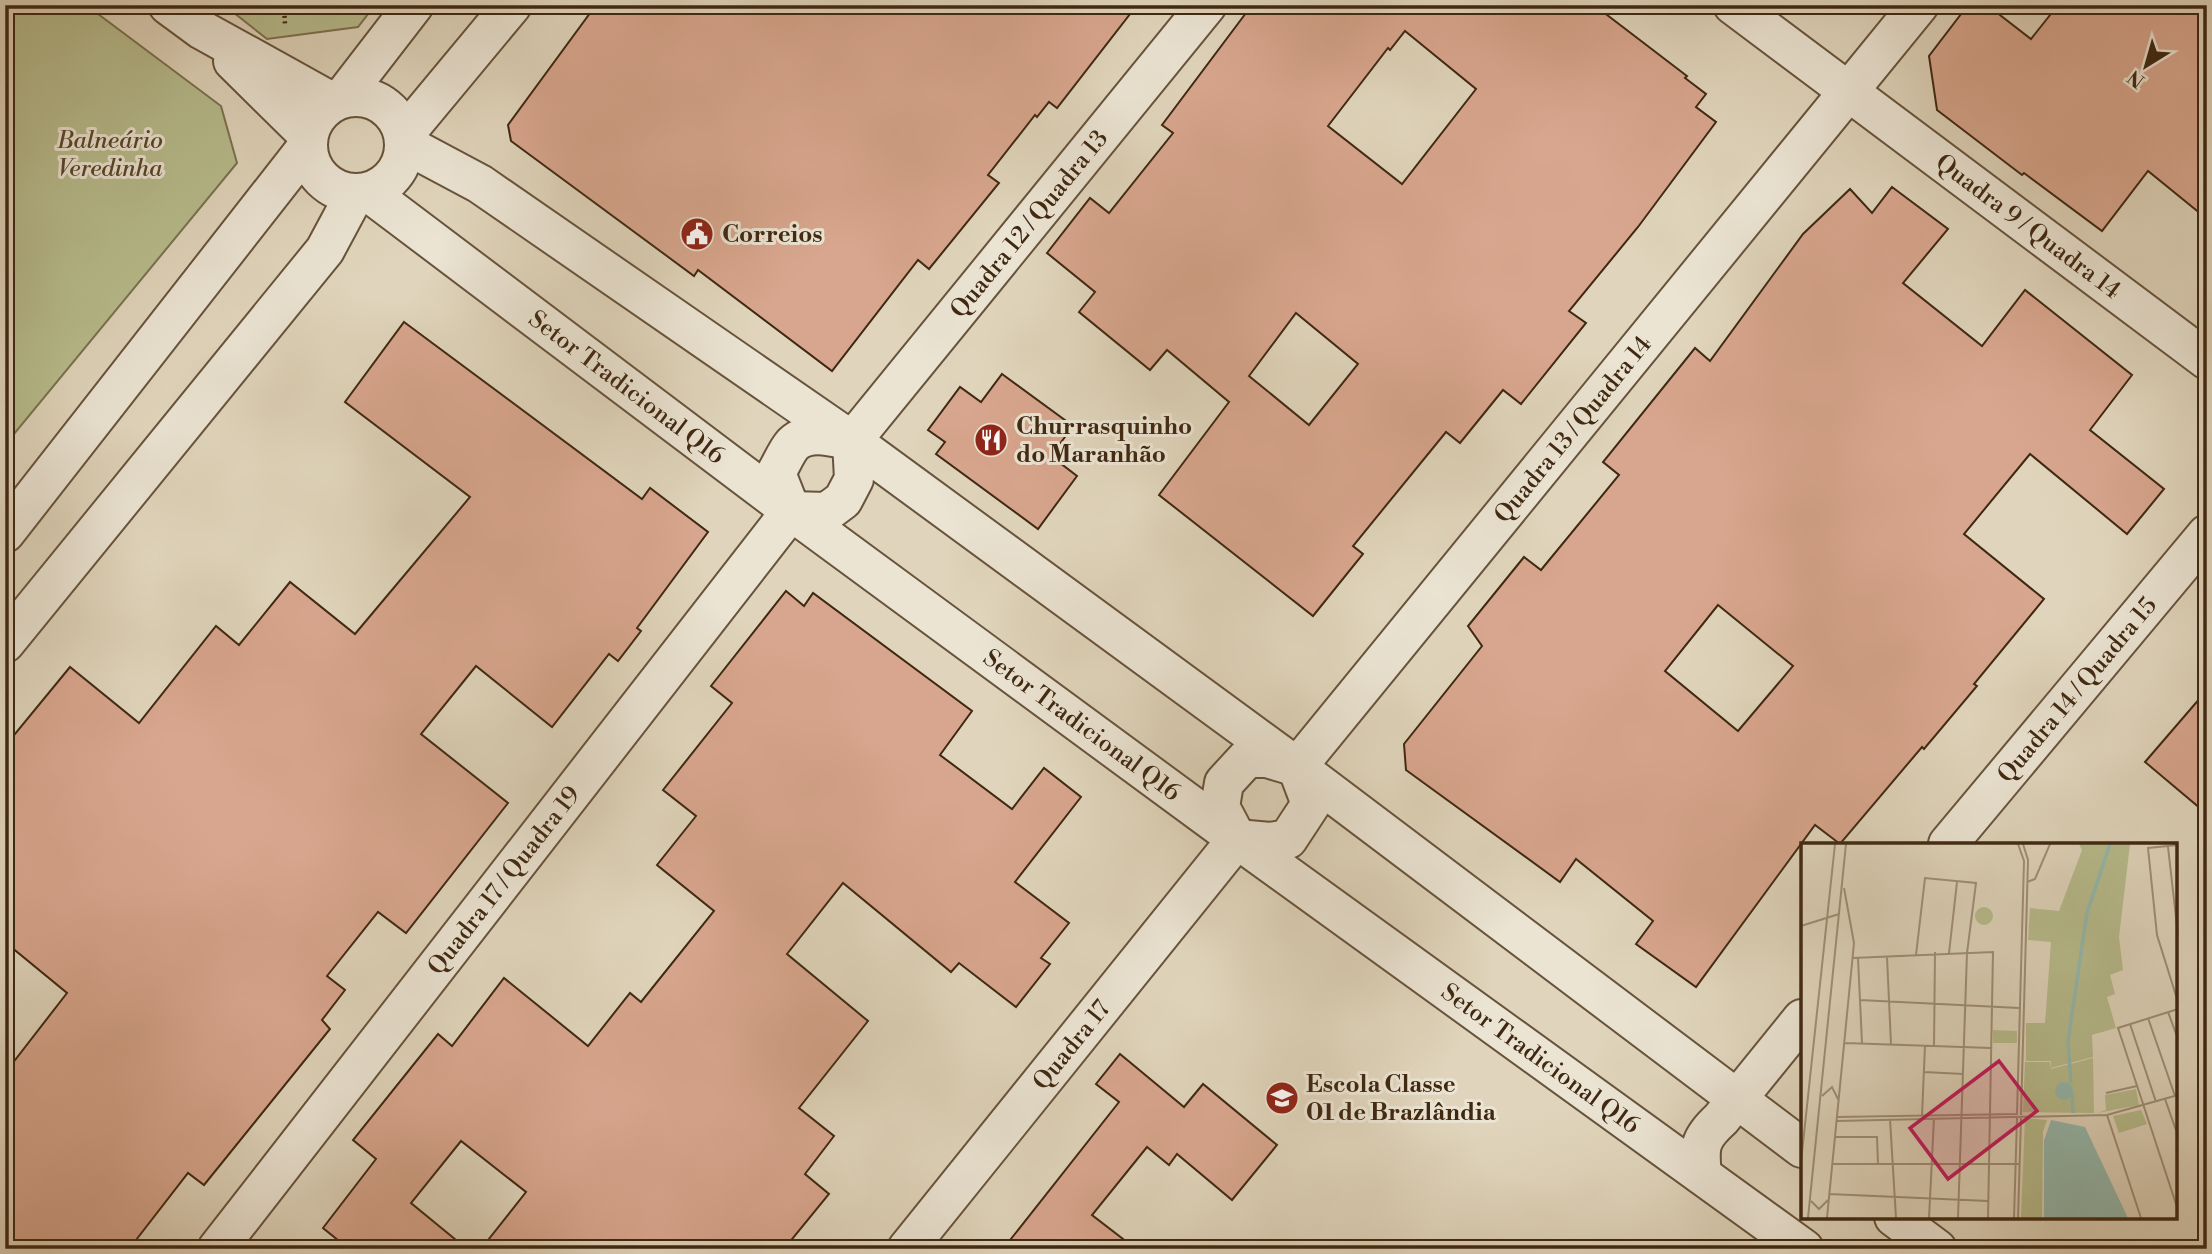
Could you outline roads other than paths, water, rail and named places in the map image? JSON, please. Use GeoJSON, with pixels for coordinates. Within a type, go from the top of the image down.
{"type":"FeatureCollection","features":[{"type":"Feature","properties":{"kind":"street"},"geometry":{"type":"LineString","coordinates":[[167,5],[202,30],[337,99],[363,96],[382,103],[396,117],[405,140],[403,160],[395,175],[383,186],[361,193],[332,187],[314,170],[308,141],[202,30]]}},
{"type":"Feature","properties":{"kind":"street"},"geometry":{"type":"LineString","coordinates":[[5,533],[308,141],[317,116],[337,99],[414,5]]}},
{"type":"Feature","properties":{"kind":"street"},"geometry":{"type":"LineString","coordinates":[[405,140],[512,5]]}},
{"type":"Feature","properties":{"kind":"street","name":"Quadra 12 / Quadra 13"},"geometry":{"type":"LineString","coordinates":[[852,441],[1207,5]]}},
{"type":"Feature","properties":{"kind":"street","name":"Quadra 9 / Quadra 14"},"geometry":{"type":"LineString","coordinates":[[1733,5],[2207,360]]}},
{"type":"Feature","properties":{"kind":"street","name":"Quadra 13 / Quadra 14"},"geometry":{"type":"LineString","coordinates":[[1297,767],[1919,5]]}},
{"type":"Feature","properties":{"kind":"street"},"geometry":{"type":"LineString","coordinates":[[405,140],[480,184],[852,441],[1297,767],[1801,1147]]}},
{"type":"Feature","properties":{"kind":"street"},"geometry":{"type":"LineString","coordinates":[[5,643],[325,250],[361,193]]}},
{"type":"Feature","properties":{"kind":"street","name":"Setor Tradicional Q16"},"geometry":{"type":"LineString","coordinates":[[361,193],[1237,839],[1804,1249]]}},
{"type":"Feature","properties":{"kind":"street"},"geometry":{"type":"LineString","coordinates":[[810,435],[852,441],[854,479],[843,500],[827,512],[791,511],[776,473],[793,444],[810,435]]}},
{"type":"Feature","properties":{"kind":"street","name":"Quadra 17 / Quadra 19"},"geometry":{"type":"LineString","coordinates":[[217,1249],[791,511]]}},
{"type":"Feature","properties":{"kind":"street","name":"Quadra 14 / Quadra 15"},"geometry":{"type":"LineString","coordinates":[[1950,843],[2207,534]]}},
{"type":"Feature","properties":{"kind":"street"},"geometry":{"type":"LineString","coordinates":[[1247,758],[1267,758],[1297,767],[1311,804],[1288,839],[1270,842],[1237,839],[1220,807],[1224,783],[1247,758]]}},
{"type":"Feature","properties":{"kind":"street","name":"Quadra 17"},"geometry":{"type":"LineString","coordinates":[[907,1249],[1237,839]]}},
{"type":"Feature","properties":{"kind":"street"},"geometry":{"type":"LineString","coordinates":[[1702,1175],[1699,1149],[1706,1133],[1721,1119],[1801,1019]]}},
{"type":"Feature","properties":{"kind":"street"},"geometry":{"type":"LineString","coordinates":[[1900,1231],[1937,1249]]}},
{"type":"Feature","properties":{"kind":"place","name":"Correios"},"geometry":{"type":"Point","coordinates":[697,234]}},
{"type":"Feature","properties":{"kind":"place","name":"Churrasquinho do Maranhão"},"geometry":{"type":"Point","coordinates":[991,440]}},
{"type":"Feature","properties":{"kind":"place","name":"Escola Classe 01 de Brazlândia"},"geometry":{"type":"Point","coordinates":[1282,1098]}},
{"type":"Feature","properties":{"kind":"park label","name":"Balneário Veredinha"},"geometry":{"type":"Point","coordinates":[110,154]}}]}
